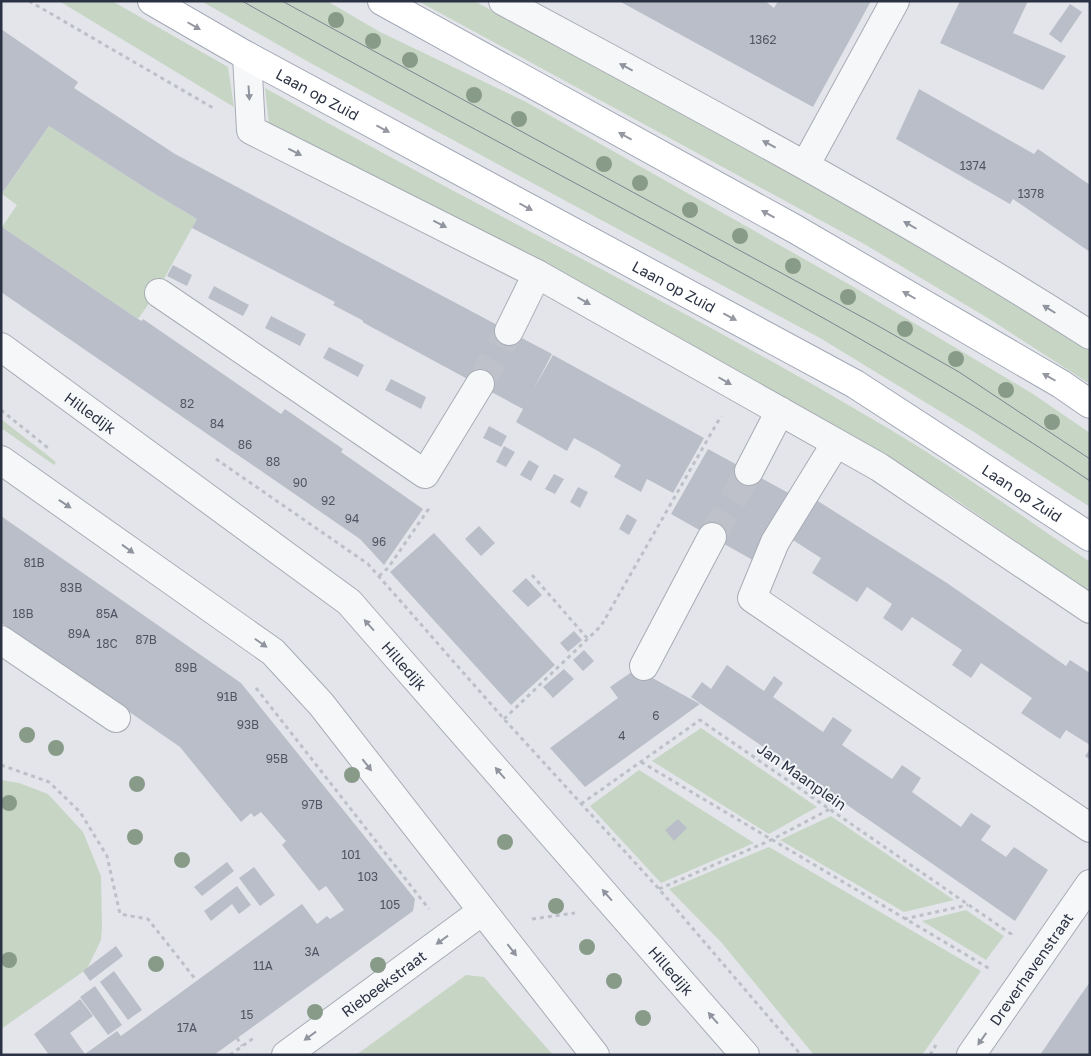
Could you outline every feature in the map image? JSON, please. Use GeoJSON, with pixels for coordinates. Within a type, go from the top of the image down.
{"type":"FeatureCollection","features":[{"type":"Feature","properties":{"kind":"main road","name":"Laan op Zuid"},"geometry":{"type":"LineString","coordinates":[[152,1],[246,56],[855,384],[1090,537]]}},
{"type":"Feature","properties":{"kind":"main road"},"geometry":{"type":"LineString","coordinates":[[382,1],[795,229],[1061,384],[1090,404]]}},
{"type":"Feature","properties":{"kind":"street"},"geometry":{"type":"LineString","coordinates":[[503,1],[806,164],[965,258],[1090,336]]}},
{"type":"Feature","properties":{"kind":"street"},"geometry":{"type":"LineString","coordinates":[[806,164],[895,1]]}},
{"type":"Feature","properties":{"kind":"street"},"geometry":{"type":"LineString","coordinates":[[246,56],[251,130],[537,274],[879,467],[1090,608]]}},
{"type":"Feature","properties":{"kind":"street"},"geometry":{"type":"LineString","coordinates":[[509,330],[537,274]]}},
{"type":"Feature","properties":{"kind":"street"},"geometry":{"type":"LineString","coordinates":[[159,293],[426,474],[480,384]]}},
{"type":"Feature","properties":{"kind":"street","name":"Hilledijk"},"geometry":{"type":"LineString","coordinates":[[1,347],[349,602],[745,1055]]}},
{"type":"Feature","properties":{"kind":"street"},"geometry":{"type":"LineString","coordinates":[[749,471],[780,411]]}},
{"type":"Feature","properties":{"kind":"street"},"geometry":{"type":"LineString","coordinates":[[836,443],[775,542],[752,598],[1090,828]]}},
{"type":"Feature","properties":{"kind":"street"},"geometry":{"type":"LineString","coordinates":[[1,460],[279,657],[321,704],[481,912],[595,1055]]}},
{"type":"Feature","properties":{"kind":"street"},"geometry":{"type":"LineString","coordinates":[[644,666],[712,537]]}},
{"type":"Feature","properties":{"kind":"street"},"geometry":{"type":"LineString","coordinates":[[1,640],[116,718]]}},
{"type":"Feature","properties":{"kind":"street","name":"Dreverhavenstraat"},"geometry":{"type":"LineString","coordinates":[[971,1055],[1090,884]]}},
{"type":"Feature","properties":{"kind":"street","name":"Riebeekstraat"},"geometry":{"type":"LineString","coordinates":[[286,1055],[481,912]]}},
{"type":"Feature","properties":{"kind":"path"},"geometry":{"type":"LineString","coordinates":[[29,1],[251,130]]}},
{"type":"Feature","properties":{"kind":"path"},"geometry":{"type":"LineString","coordinates":[[1,410],[53,452]]}},
{"type":"Feature","properties":{"kind":"path"},"geometry":{"type":"LineString","coordinates":[[504,719],[601,626],[704,446]]}},
{"type":"Feature","properties":{"kind":"path"},"geometry":{"type":"LineString","coordinates":[[379,576],[388,568],[434,501],[426,474]]}},
{"type":"Feature","properties":{"kind":"path"},"geometry":{"type":"LineString","coordinates":[[532,575],[588,639]]}},
{"type":"Feature","properties":{"kind":"path"},"geometry":{"type":"LineString","coordinates":[[253,684],[431,912]]}},
{"type":"Feature","properties":{"kind":"path","name":"Jan Maanplein"},"geometry":{"type":"LineString","coordinates":[[660,890],[581,804],[700,720],[1011,934]]}},
{"type":"Feature","properties":{"kind":"path"},"geometry":{"type":"LineString","coordinates":[[640,762],[990,969]]}},
{"type":"Feature","properties":{"kind":"path"},"geometry":{"type":"LineString","coordinates":[[1,765],[49,782],[80,812],[107,856],[120,914],[148,919],[196,980]]}},
{"type":"Feature","properties":{"kind":"path"},"geometry":{"type":"LineString","coordinates":[[801,1055],[660,890],[771,840],[830,809]]}},
{"type":"Feature","properties":{"kind":"path"},"geometry":{"type":"LineString","coordinates":[[904,919],[968,904]]}},
{"type":"Feature","properties":{"kind":"path"},"geometry":{"type":"LineString","coordinates":[[541,919],[579,912]]}},
{"type":"Feature","properties":{"kind":"path"},"geometry":{"type":"LineString","coordinates":[[236,1038],[250,1050]]}},
{"type":"Feature","properties":{"kind":"green space"},"geometry":{"type":"Polygon","coordinates":[[[59,1],[112,1],[228,67],[234,107],[59,1]]]}},
{"type":"Feature","properties":{"kind":"green space"},"geometry":{"type":"Polygon","coordinates":[[[201,1],[327,1],[380,32],[526,102],[852,286],[1033,394],[1090,433],[1090,507],[974,432],[820,338],[314,65],[201,1]]]}},
{"type":"Feature","properties":{"kind":"green space"},"geometry":{"type":"Polygon","coordinates":[[[418,1],[474,1],[796,174],[1090,346],[1090,384],[991,320],[866,245],[418,1]]]}},
{"type":"Feature","properties":{"kind":"green space"},"geometry":{"type":"Polygon","coordinates":[[[265,88],[417,172],[723,335],[902,436],[1090,562],[1090,592],[955,499],[817,416],[269,125],[265,88]]]}},
{"type":"Feature","properties":{"kind":"green space"},"geometry":{"type":"Polygon","coordinates":[[[49,126],[197,219],[155,295],[138,319],[2,227],[17,205],[2,194],[49,126]]]}},
{"type":"Feature","properties":{"kind":"green space"},"geometry":{"type":"Polygon","coordinates":[[[1,419],[56,462],[54,465],[1,428],[1,419]]]}},
{"type":"Feature","properties":{"kind":"green space"},"geometry":{"type":"Polygon","coordinates":[[[701,728],[817,807],[769,834],[652,761],[701,728]]]}},
{"type":"Feature","properties":{"kind":"green space"},"geometry":{"type":"Polygon","coordinates":[[[639,770],[754,843],[661,883],[590,806],[639,770]]]}},
{"type":"Feature","properties":{"kind":"green space"},"geometry":{"type":"Polygon","coordinates":[[[1,780],[19,783],[48,794],[83,832],[101,876],[102,928],[101,940],[87,969],[1,1029],[1,780]]]}},
{"type":"Feature","properties":{"kind":"green space"},"geometry":{"type":"Polygon","coordinates":[[[831,816],[954,900],[904,912],[780,840],[831,816]]]}},
{"type":"Feature","properties":{"kind":"green space"},"geometry":{"type":"Polygon","coordinates":[[[769,847],[981,971],[922,1055],[814,1055],[721,942],[669,889],[769,847]]]}},
{"type":"Feature","properties":{"kind":"green space"},"geometry":{"type":"Polygon","coordinates":[[[966,910],[1004,936],[986,960],[922,921],[966,910]]]}},
{"type":"Feature","properties":{"kind":"green space"},"geometry":{"type":"Polygon","coordinates":[[[466,975],[484,977],[553,1055],[356,1055],[466,975]]]}},
{"type":"Feature","properties":{"kind":"building"},"geometry":{"type":"Polygon","coordinates":[[[619,1],[765,1],[774,8],[778,1],[871,1],[813,107],[619,1]]]}},
{"type":"Feature","properties":{"kind":"building"},"geometry":{"type":"Polygon","coordinates":[[[960,1],[1028,1],[1013,33],[1066,56],[1043,90],[940,43],[960,1]]]}},
{"type":"Feature","properties":{"kind":"building"},"geometry":{"type":"Polygon","coordinates":[[[1070,4],[1082,12],[1061,43],[1049,34],[1070,4]]]}},
{"type":"Feature","properties":{"kind":"building"},"geometry":{"type":"Polygon","coordinates":[[[1,29],[78,82],[74,88],[175,154],[552,354],[533,390],[553,355],[704,438],[673,493],[647,479],[641,492],[614,477],[621,465],[598,451],[574,438],[567,451],[516,422],[523,409],[364,323],[362,320],[333,305],[335,302],[192,228],[197,219],[49,126],[1,195],[1,29]]]}},
{"type":"Feature","properties":{"kind":"building"},"geometry":{"type":"Polygon","coordinates":[[[919,89],[1034,154],[1038,149],[1090,185],[1090,252],[1013,199],[1010,204],[896,139],[919,89]]]}},
{"type":"Feature","properties":{"kind":"building"},"geometry":{"type":"Polygon","coordinates":[[[2,227],[138,319],[142,321],[143,319],[281,414],[285,409],[343,449],[341,452],[423,509],[384,565],[360,539],[1,292],[2,227]]]}},
{"type":"Feature","properties":{"kind":"building"},"geometry":{"type":"Polygon","coordinates":[[[173,265],[192,275],[187,286],[167,276],[173,265]]]}},
{"type":"Feature","properties":{"kind":"building"},"geometry":{"type":"Polygon","coordinates":[[[214,286],[249,305],[243,316],[208,298],[214,286]]]}},
{"type":"Feature","properties":{"kind":"building"},"geometry":{"type":"Polygon","coordinates":[[[271,316],[306,334],[300,346],[265,328],[271,316]]]}},
{"type":"Feature","properties":{"kind":"building"},"geometry":{"type":"Polygon","coordinates":[[[329,347],[364,365],[358,377],[323,358],[329,347]]]}},
{"type":"Feature","properties":{"kind":"building"},"geometry":{"type":"Polygon","coordinates":[[[391,379],[426,397],[421,409],[385,390],[391,379]]]}},
{"type":"Feature","properties":{"kind":"building"},"geometry":{"type":"Polygon","coordinates":[[[489,426],[507,436],[501,447],[483,438],[489,426]]]}},
{"type":"Feature","properties":{"kind":"building"},"geometry":{"type":"Polygon","coordinates":[[[504,446],[515,452],[506,467],[496,462],[504,446]]]}},
{"type":"Feature","properties":{"kind":"building"},"geometry":{"type":"Polygon","coordinates":[[[708,449],[794,496],[758,563],[671,514],[708,449]]]}},
{"type":"Feature","properties":{"kind":"building"},"geometry":{"type":"Polygon","coordinates":[[[529,460],[539,466],[531,481],[520,475],[529,460]]]}},
{"type":"Feature","properties":{"kind":"building"},"geometry":{"type":"Polygon","coordinates":[[[554,474],[564,479],[555,494],[545,489],[554,474]]]}},
{"type":"Feature","properties":{"kind":"building"},"geometry":{"type":"Polygon","coordinates":[[[578,487],[588,492],[580,508],[570,502],[578,487]]]}},
{"type":"Feature","properties":{"kind":"building"},"geometry":{"type":"Polygon","coordinates":[[[810,496],[947,583],[1066,666],[1070,660],[1090,673],[1090,745],[1066,730],[1060,739],[1021,713],[1032,698],[981,663],[971,678],[952,665],[962,650],[912,617],[902,631],[883,618],[892,604],[867,587],[857,602],[812,573],[821,558],[785,535],[810,496]]]}},
{"type":"Feature","properties":{"kind":"building"},"geometry":{"type":"Polygon","coordinates":[[[627,514],[637,520],[629,535],[619,529],[627,514]]]}},
{"type":"Feature","properties":{"kind":"building"},"geometry":{"type":"Polygon","coordinates":[[[1,516],[241,683],[415,899],[413,911],[214,1055],[49,1055],[34,1034],[80,999],[93,1016],[70,1033],[85,1054],[117,1031],[121,1036],[302,904],[317,924],[327,916],[330,919],[344,910],[326,886],[319,891],[282,845],[286,841],[261,812],[254,817],[251,813],[241,822],[180,747],[1,623],[1,516]]]}},
{"type":"Feature","properties":{"kind":"building"},"geometry":{"type":"Polygon","coordinates":[[[479,526],[495,543],[481,556],[465,539],[479,526]]]}},
{"type":"Feature","properties":{"kind":"building"},"geometry":{"type":"Polygon","coordinates":[[[434,533],[555,665],[511,705],[390,572],[434,533]]]}},
{"type":"Feature","properties":{"kind":"building"},"geometry":{"type":"Polygon","coordinates":[[[526,578],[542,595],[528,607],[512,591],[526,578]]]}},
{"type":"Feature","properties":{"kind":"building"},"geometry":{"type":"Polygon","coordinates":[[[574,631],[582,640],[568,652],[560,643],[574,631]]]}},
{"type":"Feature","properties":{"kind":"building"},"geometry":{"type":"Polygon","coordinates":[[[584,650],[594,661],[583,671],[573,660],[584,650]]]}},
{"type":"Feature","properties":{"kind":"building"},"geometry":{"type":"Polygon","coordinates":[[[727,665],[764,691],[774,676],[783,683],[773,697],[823,732],[833,717],[852,730],[842,745],[892,779],[902,765],[921,778],[912,792],[961,827],[971,813],[991,826],[981,840],[1006,857],[1014,847],[1048,870],[1015,921],[691,697],[702,682],[711,689],[727,665]]]}},
{"type":"Feature","properties":{"kind":"building"},"geometry":{"type":"Polygon","coordinates":[[[564,669],[574,679],[553,698],[543,687],[564,669]]]}},
{"type":"Feature","properties":{"kind":"building"},"geometry":{"type":"Polygon","coordinates":[[[636,669],[700,704],[585,787],[550,748],[618,698],[610,687],[636,669]]]}},
{"type":"Feature","properties":{"kind":"building"},"geometry":{"type":"Polygon","coordinates":[[[1090,749],[1090,760],[1085,756],[1090,749]]]}},
{"type":"Feature","properties":{"kind":"building"},"geometry":{"type":"Polygon","coordinates":[[[678,819],[687,828],[674,841],[665,830],[678,819]]]}},
{"type":"Feature","properties":{"kind":"building"},"geometry":{"type":"Polygon","coordinates":[[[227,862],[234,871],[202,896],[194,887],[227,862]]]}},
{"type":"Feature","properties":{"kind":"building"},"geometry":{"type":"Polygon","coordinates":[[[254,867],[275,895],[260,906],[239,878],[254,867]]]}},
{"type":"Feature","properties":{"kind":"building"},"geometry":{"type":"Polygon","coordinates":[[[237,886],[251,905],[239,914],[232,904],[211,921],[204,911],[237,886]]]}},
{"type":"Feature","properties":{"kind":"building"},"geometry":{"type":"Polygon","coordinates":[[[116,946],[123,956],[90,981],[83,971],[116,946]]]}},
{"type":"Feature","properties":{"kind":"building"},"geometry":{"type":"Polygon","coordinates":[[[114,971],[142,1010],[128,1020],[100,982],[114,971]]]}},
{"type":"Feature","properties":{"kind":"building"},"geometry":{"type":"Polygon","coordinates":[[[1090,982],[1090,1055],[1040,1055],[1078,999],[1090,982]]]}},
{"type":"Feature","properties":{"kind":"building"},"geometry":{"type":"Polygon","coordinates":[[[95,986],[122,1025],[108,1035],[80,997],[95,986]]]}},
{"type":"Feature","properties":{"kind":"tunnel"},"geometry":{"type":"LineString","coordinates":[[480,384],[509,331]]}},
{"type":"Feature","properties":{"kind":"tunnel"},"geometry":{"type":"LineString","coordinates":[[712,537],[749,471]]}},
{"type":"Feature","properties":{"kind":"tram line"},"geometry":{"type":"LineString","coordinates":[[242,1],[857,337],[975,407],[1090,481]]}},
{"type":"Feature","properties":{"kind":"tram line"},"geometry":{"type":"LineString","coordinates":[[282,1],[873,323],[959,372],[1090,459]]}}]}
